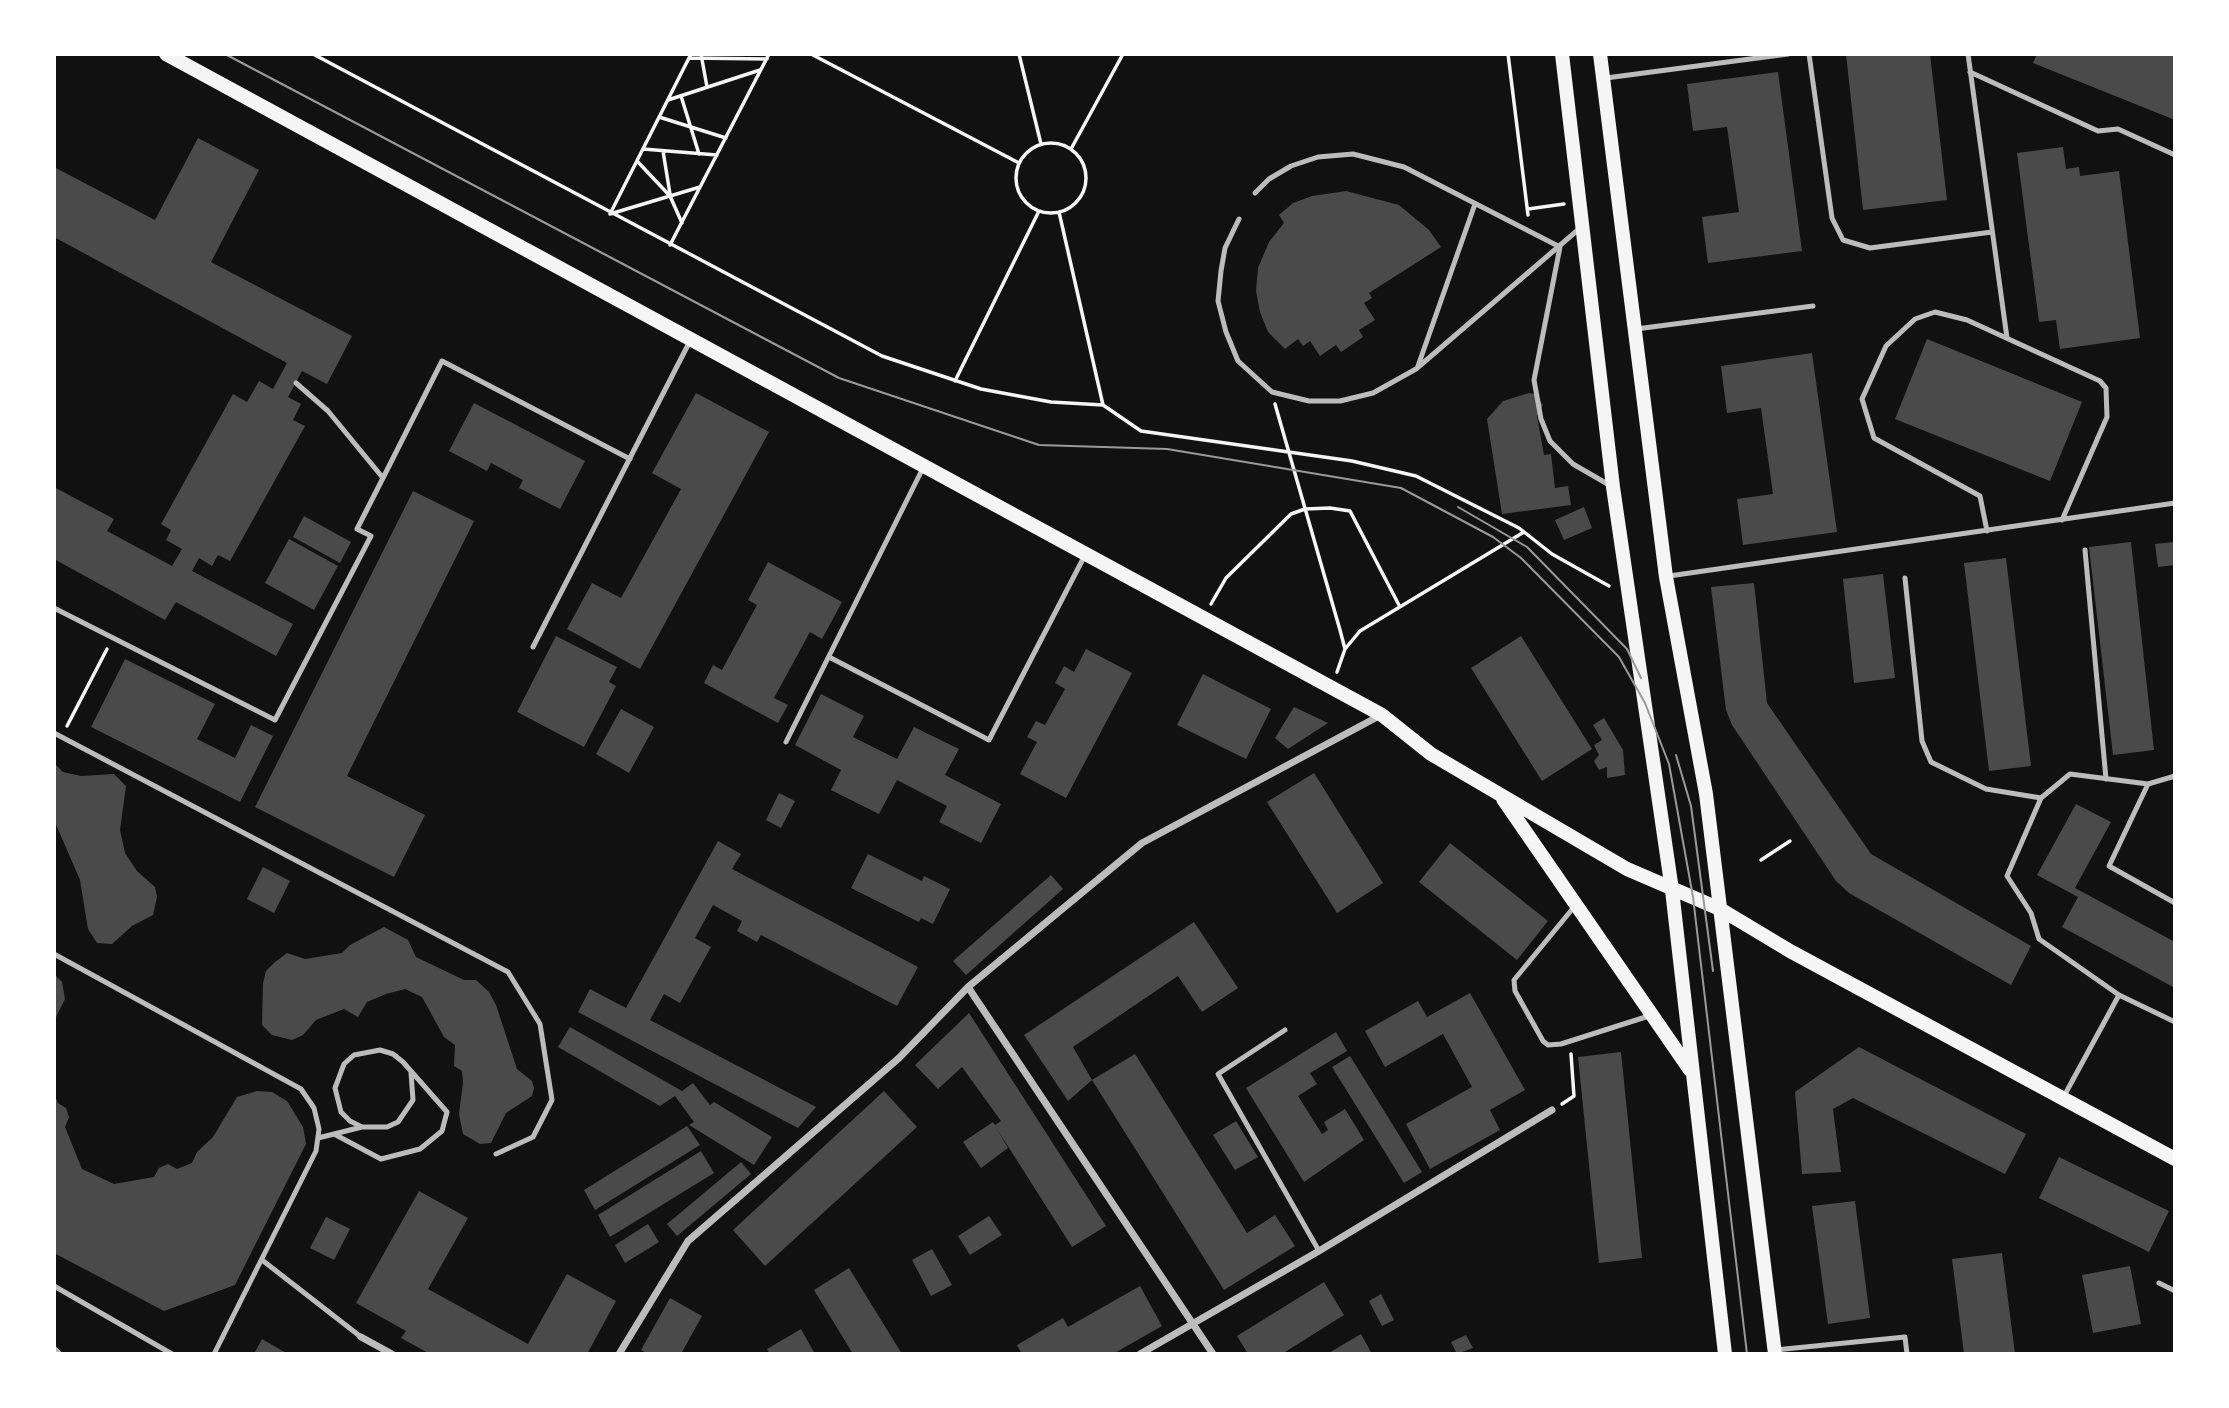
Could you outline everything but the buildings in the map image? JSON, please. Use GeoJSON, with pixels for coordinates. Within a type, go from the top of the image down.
{"type":"FeatureCollection","features":[{"type":"Feature","properties":{"kind":"main road"},"geometry":{"type":"LineString","coordinates":[[166,54],[1382,715],[1431,754],[1628,869],[1720,909],[1790,951],[2062,1101],[2175,1159]]}},
{"type":"Feature","properties":{"kind":"main road"},"geometry":{"type":"LineString","coordinates":[[1562,54],[1613,487],[1672,890],[1725,1354]]}},
{"type":"Feature","properties":{"kind":"main road"},"geometry":{"type":"LineString","coordinates":[[1600,54],[1666,577],[1706,794],[1775,1352]]}},
{"type":"Feature","properties":{"kind":"main road"},"geometry":{"type":"LineString","coordinates":[[1500,795],[1691,1071]]}},
{"type":"Feature","properties":{"kind":"street"},"geometry":{"type":"LineString","coordinates":[[619,1354],[688,1241],[899,1058],[968,987],[1142,843],[1382,715]]}},
{"type":"Feature","properties":{"kind":"street"},"geometry":{"type":"LineString","coordinates":[[968,987],[1213,1354]]}},
{"type":"Feature","properties":{"kind":"street"},"geometry":{"type":"LineString","coordinates":[[1140,1354],[1319,1251],[1552,1110]]}},
{"type":"Feature","properties":{"kind":"street"},"geometry":{"type":"LineString","coordinates":[[361,1337],[392,1354]]}},
{"type":"Feature","properties":{"kind":"lane"},"geometry":{"type":"LineString","coordinates":[[1603,79],[1788,54]]}},
{"type":"Feature","properties":{"kind":"lane"},"geometry":{"type":"LineString","coordinates":[[1809,54],[1832,218],[1835,230],[1843,240],[1870,248],[1992,232]]}},
{"type":"Feature","properties":{"kind":"lane"},"geometry":{"type":"LineString","coordinates":[[1968,54],[2007,338]]}},
{"type":"Feature","properties":{"kind":"lane"},"geometry":{"type":"LineString","coordinates":[[1970,72],[2098,131],[2118,129],[2175,155]]}},
{"type":"Feature","properties":{"kind":"lane"},"geometry":{"type":"LineString","coordinates":[[1255,193],[1269,179],[1291,166],[1318,157],[1353,155],[1404,167],[1560,247]]}},
{"type":"Feature","properties":{"kind":"lane"},"geometry":{"type":"LineString","coordinates":[[1416,369],[1475,204]]}},
{"type":"Feature","properties":{"kind":"lane"},"geometry":{"type":"LineString","coordinates":[[1239,219],[1226,248],[1218,301],[1238,361],[1272,392],[1309,401],[1340,401],[1373,393],[1416,369],[1584,224]]}},
{"type":"Feature","properties":{"kind":"lane"},"geometry":{"type":"LineString","coordinates":[[1560,247],[1534,380],[1541,419],[1550,441],[1573,464],[1613,487]]}},
{"type":"Feature","properties":{"kind":"lane"},"geometry":{"type":"LineString","coordinates":[[1635,329],[1813,306]]}},
{"type":"Feature","properties":{"kind":"lane"},"geometry":{"type":"LineString","coordinates":[[1987,531],[1980,496],[1874,438],[1862,399],[1885,346],[1916,319],[1935,312],[1950,313],[2007,338],[2100,381],[2106,388],[2107,417],[2062,520]]}},
{"type":"Feature","properties":{"kind":"lane"},"geometry":{"type":"LineString","coordinates":[[533,647],[691,340]]}},
{"type":"Feature","properties":{"kind":"lane"},"geometry":{"type":"LineString","coordinates":[[54,608],[275,720],[371,536],[357,529],[442,362],[630,459]]}},
{"type":"Feature","properties":{"kind":"lane"},"geometry":{"type":"LineString","coordinates":[[296,383],[328,411],[383,478]]}},
{"type":"Feature","properties":{"kind":"lane"},"geometry":{"type":"LineString","coordinates":[[786,742],[924,466]]}},
{"type":"Feature","properties":{"kind":"lane"},"geometry":{"type":"LineString","coordinates":[[1666,577],[2175,503]]}},
{"type":"Feature","properties":{"kind":"lane"},"geometry":{"type":"LineString","coordinates":[[2085,550],[2106,779]]}},
{"type":"Feature","properties":{"kind":"lane"},"geometry":{"type":"LineString","coordinates":[[828,657],[989,740],[1086,554]]}},
{"type":"Feature","properties":{"kind":"lane"},"geometry":{"type":"LineString","coordinates":[[1905,578],[1922,741],[1931,762],[1986,789],[2041,799]]}},
{"type":"Feature","properties":{"kind":"lane"},"geometry":{"type":"LineString","coordinates":[[54,733],[508,972],[540,1024],[552,1100],[533,1137],[496,1154]]}},
{"type":"Feature","properties":{"kind":"lane"},"geometry":{"type":"LineString","coordinates":[[2175,776],[2148,784],[2070,774],[2041,799],[2007,876],[2031,913],[2039,939],[2119,995],[2175,1022]]}},
{"type":"Feature","properties":{"kind":"lane"},"geometry":{"type":"LineString","coordinates":[[2148,784],[2109,866],[2175,903]]}},
{"type":"Feature","properties":{"kind":"lane"},"geometry":{"type":"LineString","coordinates":[[1576,905],[1517,974],[1514,985],[1543,1041],[1554,1045],[1571,1041],[1652,1015]]}},
{"type":"Feature","properties":{"kind":"lane"},"geometry":{"type":"LineString","coordinates":[[54,954],[301,1089],[314,1108],[320,1129],[316,1151],[214,1354]]}},
{"type":"Feature","properties":{"kind":"lane"},"geometry":{"type":"LineString","coordinates":[[2062,1101],[2119,995]]}},
{"type":"Feature","properties":{"kind":"lane"},"geometry":{"type":"LineString","coordinates":[[1285,1030],[1218,1074],[1319,1251]]}},
{"type":"Feature","properties":{"kind":"lane"},"geometry":{"type":"LineString","coordinates":[[334,1134],[381,1159],[420,1149],[442,1131],[447,1112],[393,1054],[366,1050],[344,1064],[334,1088],[341,1112],[362,1127]]}},
{"type":"Feature","properties":{"kind":"lane"},"geometry":{"type":"LineString","coordinates":[[318,1138],[362,1127],[374,1129],[398,1122],[413,1100],[411,1073]]}},
{"type":"Feature","properties":{"kind":"lane"},"geometry":{"type":"LineString","coordinates":[[262,1260],[361,1337]]}},
{"type":"Feature","properties":{"kind":"lane"},"geometry":{"type":"LineString","coordinates":[[2159,1283],[2175,1291]]}},
{"type":"Feature","properties":{"kind":"lane"},"geometry":{"type":"LineString","coordinates":[[54,1286],[172,1354]]}},
{"type":"Feature","properties":{"kind":"lane"},"geometry":{"type":"LineString","coordinates":[[1775,1352],[1905,1337],[1907,1354]]}},
{"type":"Feature","properties":{"kind":"lane"},"geometry":{"type":"LineString","coordinates":[[54,1348],[60,1354]]}},
{"type":"Feature","properties":{"kind":"path"},"geometry":{"type":"LineString","coordinates":[[313,54],[882,356],[955,382],[1040,400],[1104,405],[1141,430],[1389,467],[1416,476],[1480,506],[1524,532],[1552,554],[1629,598]]}},
{"type":"Feature","properties":{"kind":"path"},"geometry":{"type":"LineString","coordinates":[[670,245],[769,54]]}},
{"type":"Feature","properties":{"kind":"path"},"geometry":{"type":"LineString","coordinates":[[811,54],[1019,163]]}},
{"type":"Feature","properties":{"kind":"path"},"geometry":{"type":"LineString","coordinates":[[1019,54],[1041,144]]}},
{"type":"Feature","properties":{"kind":"path"},"geometry":{"type":"LineString","coordinates":[[1071,149],[1123,54]]}},
{"type":"Feature","properties":{"kind":"path"},"geometry":{"type":"LineString","coordinates":[[1508,54],[1531,232]]}},
{"type":"Feature","properties":{"kind":"path"},"geometry":{"type":"LineString","coordinates":[[610,214],[690,56],[767,60]]}},
{"type":"Feature","properties":{"kind":"path"},"geometry":{"type":"LineString","coordinates":[[702,56],[708,87]]}},
{"type":"Feature","properties":{"kind":"path"},"geometry":{"type":"LineString","coordinates":[[668,100],[761,70]]}},
{"type":"Feature","properties":{"kind":"path"},"geometry":{"type":"LineString","coordinates":[[681,95],[699,154]]}},
{"type":"Feature","properties":{"kind":"path"},"geometry":{"type":"LineString","coordinates":[[659,117],[726,138]]}},
{"type":"Feature","properties":{"kind":"path"},"geometry":{"type":"LineString","coordinates":[[1041,144],[1057,144],[1071,149],[1083,165],[1085,184],[1076,201],[1059,212],[1039,211],[1025,202],[1017,188],[1019,163],[1028,151],[1041,144]]}},
{"type":"Feature","properties":{"kind":"path"},"geometry":{"type":"LineString","coordinates":[[643,149],[717,155]]}},
{"type":"Feature","properties":{"kind":"path"},"geometry":{"type":"LineString","coordinates":[[663,151],[670,196],[682,223]]}},
{"type":"Feature","properties":{"kind":"path"},"geometry":{"type":"LineString","coordinates":[[637,161],[670,196]]}},
{"type":"Feature","properties":{"kind":"path"},"geometry":{"type":"LineString","coordinates":[[610,214],[701,187]]}},
{"type":"Feature","properties":{"kind":"path"},"geometry":{"type":"LineString","coordinates":[[955,382],[1039,211]]}},
{"type":"Feature","properties":{"kind":"path"},"geometry":{"type":"LineString","coordinates":[[1059,212],[1104,405]]}},
{"type":"Feature","properties":{"kind":"path"},"geometry":{"type":"LineString","coordinates":[[1272,392],[1345,649]]}},
{"type":"Feature","properties":{"kind":"path"},"geometry":{"type":"LineString","coordinates":[[1203,618],[1226,578],[1291,514],[1306,509],[1350,511],[1400,607]]}},
{"type":"Feature","properties":{"kind":"path"},"geometry":{"type":"LineString","coordinates":[[1329,687],[1345,649],[1360,631],[1524,532]]}},
{"type":"Feature","properties":{"kind":"path"},"geometry":{"type":"LineString","coordinates":[[61,737],[113,638]]}},
{"type":"Feature","properties":{"kind":"path"},"geometry":{"type":"LineString","coordinates":[[1761,860],[1790,841]]}},
{"type":"Feature","properties":{"kind":"path"},"geometry":{"type":"LineString","coordinates":[[1552,1110],[1574,1096],[1571,1041]]}},
{"type":"Feature","properties":{"kind":"tram line"},"geometry":{"type":"LineString","coordinates":[[225,54],[839,378],[1039,445],[1167,449],[1401,488],[1493,537],[1521,558],[1619,657],[1645,703],[1669,764],[1693,897],[1747,1354]]}},
{"type":"Feature","properties":{"kind":"tram line"},"geometry":{"type":"LineString","coordinates":[[1458,507],[1527,547],[1627,649],[1641,678]]}},
{"type":"Feature","properties":{"kind":"tram line"},"geometry":{"type":"LineString","coordinates":[[1676,755],[1691,806],[1713,971]]}}]}
